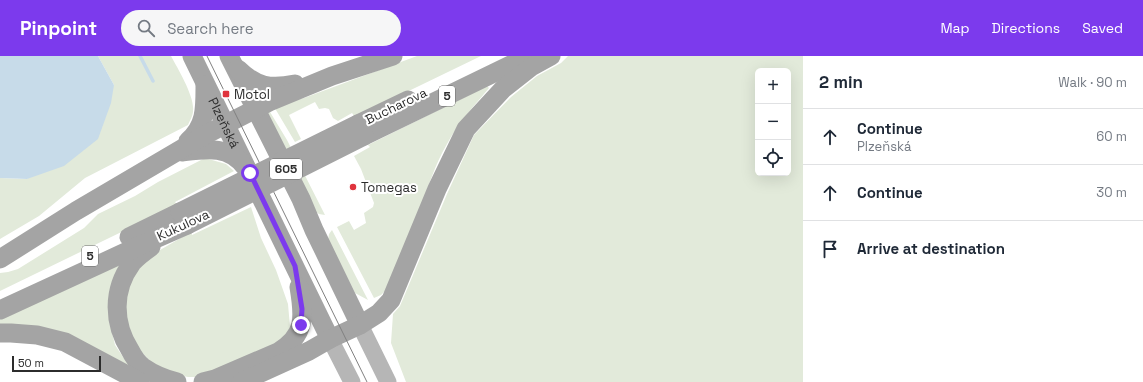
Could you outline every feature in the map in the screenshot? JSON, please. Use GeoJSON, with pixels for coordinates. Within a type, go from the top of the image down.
{"type":"FeatureCollection","features":[{"type":"Feature","properties":{"kind":"main road","name":"Plzeňská"},"geometry":{"type":"LineString","coordinates":[[192,56],[352,382]]}},
{"type":"Feature","properties":{"kind":"main road"},"geometry":{"type":"LineString","coordinates":[[0,259],[76,211],[225,124],[269,102],[332,76],[393,56]]}},
{"type":"Feature","properties":{"kind":"main road","name":"Bucharova"},"geometry":{"type":"LineString","coordinates":[[361,130],[499,56]]}},
{"type":"Feature","properties":{"kind":"main road","name":"Bucharova"},"geometry":{"type":"LineString","coordinates":[[361,130],[529,56]]}},
{"type":"Feature","properties":{"kind":"main road"},"geometry":{"type":"LineString","coordinates":[[241,382],[309,351],[360,325],[379,313],[391,300],[437,189],[466,129],[503,89],[531,67],[551,56]]}},
{"type":"Feature","properties":{"kind":"main road"},"geometry":{"type":"LineString","coordinates":[[231,60],[249,78],[268,87],[290,86],[332,76]]}},
{"type":"Feature","properties":{"kind":"main road","name":"605"},"geometry":{"type":"LineString","coordinates":[[231,60],[301,199],[314,230],[388,382]]}},
{"type":"Feature","properties":{"kind":"main road"},"geometry":{"type":"LineString","coordinates":[[173,154],[194,136],[199,129],[204,116],[206,83]]}},
{"type":"Feature","properties":{"kind":"main road","name":"Kukulova"},"geometry":{"type":"LineString","coordinates":[[0,299],[184,218],[361,130]]}},
{"type":"Feature","properties":{"kind":"main road"},"geometry":{"type":"LineString","coordinates":[[173,154],[209,149],[225,152],[243,164],[250,173]]}},
{"type":"Feature","properties":{"kind":"main road","name":"Kukulova"},"geometry":{"type":"LineString","coordinates":[[0,310],[128,250],[167,234],[184,218]]}},
{"type":"Feature","properties":{"kind":"main road"},"geometry":{"type":"LineString","coordinates":[[167,234],[142,254],[132,263],[129,268],[121,287],[117,302],[117,318],[120,332],[125,343],[132,354],[143,366],[169,380],[177,382]]}},
{"type":"Feature","properties":{"kind":"main road"},"geometry":{"type":"LineString","coordinates":[[203,382],[216,379],[278,352],[285,348],[296,337],[301,325],[302,315],[301,297],[295,266]]}},
{"type":"Feature","properties":{"kind":"main road"},"geometry":{"type":"LineString","coordinates":[[0,333],[11,332],[37,335],[64,342],[140,382]]}},
{"type":"Feature","properties":{"kind":"green space"},"geometry":{"type":"Polygon","coordinates":[[[98,56],[171,56],[189,91],[193,105],[193,113],[188,125],[85,178],[39,216],[0,239],[0,178],[27,179],[114,85],[98,56]]]}},
{"type":"Feature","properties":{"kind":"green space"},"geometry":{"type":"Polygon","coordinates":[[[417,56],[481,56],[355,117],[352,113],[338,121],[333,118],[329,109],[319,109],[315,102],[289,115],[301,139],[295,142],[273,105],[304,98],[417,56]]]}},
{"type":"Feature","properties":{"kind":"green space"},"geometry":{"type":"Polygon","coordinates":[[[568,56],[803,56],[803,382],[406,382],[391,343],[393,314],[400,306],[447,194],[474,135],[511,97],[537,76],[561,63],[568,56]]]}},
{"type":"Feature","properties":{"kind":"green space"},"geometry":{"type":"Polygon","coordinates":[[[487,86],[489,88],[451,136],[435,168],[412,230],[385,291],[381,295],[374,298],[337,227],[349,221],[354,230],[366,223],[364,213],[373,207],[374,203],[361,169],[354,156],[370,147],[368,145],[487,86]]]}},
{"type":"Feature","properties":{"kind":"green space"},"geometry":{"type":"Polygon","coordinates":[[[267,107],[287,140],[325,215],[316,212],[266,109],[267,107]]]}},
{"type":"Feature","properties":{"kind":"green space"},"geometry":{"type":"Polygon","coordinates":[[[205,158],[226,164],[234,171],[175,202],[177,205],[0,291],[0,273],[18,269],[84,228],[98,214],[135,196],[158,182],[205,158]]]}},
{"type":"Feature","properties":{"kind":"green space"},"geometry":{"type":"Polygon","coordinates":[[[251,207],[261,238],[276,270],[288,304],[290,327],[285,341],[197,377],[177,375],[156,367],[133,343],[124,308],[130,281],[148,257],[191,232],[192,235],[251,207]]]}},
{"type":"Feature","properties":{"kind":"green space"},"geometry":{"type":"Polygon","coordinates":[[[332,230],[368,300],[355,293],[328,240],[329,234],[332,230]]]}},
{"type":"Feature","properties":{"kind":"green space"},"geometry":{"type":"Polygon","coordinates":[[[127,255],[109,320],[115,345],[132,369],[0,326],[0,317],[127,255]]]}},
{"type":"Feature","properties":{"kind":"water"},"geometry":{"type":"Polygon","coordinates":[[[0,56],[98,56],[114,85],[111,103],[98,139],[64,166],[27,179],[0,178],[0,56]]]}},
{"type":"Feature","properties":{"kind":"waterway"},"geometry":{"type":"LineString","coordinates":[[140,56],[153,81]]}},
{"type":"Feature","properties":{"kind":"tram line"},"geometry":{"type":"LineString","coordinates":[[207,56],[367,382]]}},
{"type":"Feature","properties":{"kind":"place","name":"Motol"},"geometry":{"type":"Point","coordinates":[226,94]}},
{"type":"Feature","properties":{"kind":"place","name":"Tomegas"},"geometry":{"type":"Point","coordinates":[353,187]}},
{"type":"Feature","properties":{"kind":"route"},"geometry":{"type":"LineString","coordinates":[[250,173],[295,266],[301,297],[301,325]]}}]}
